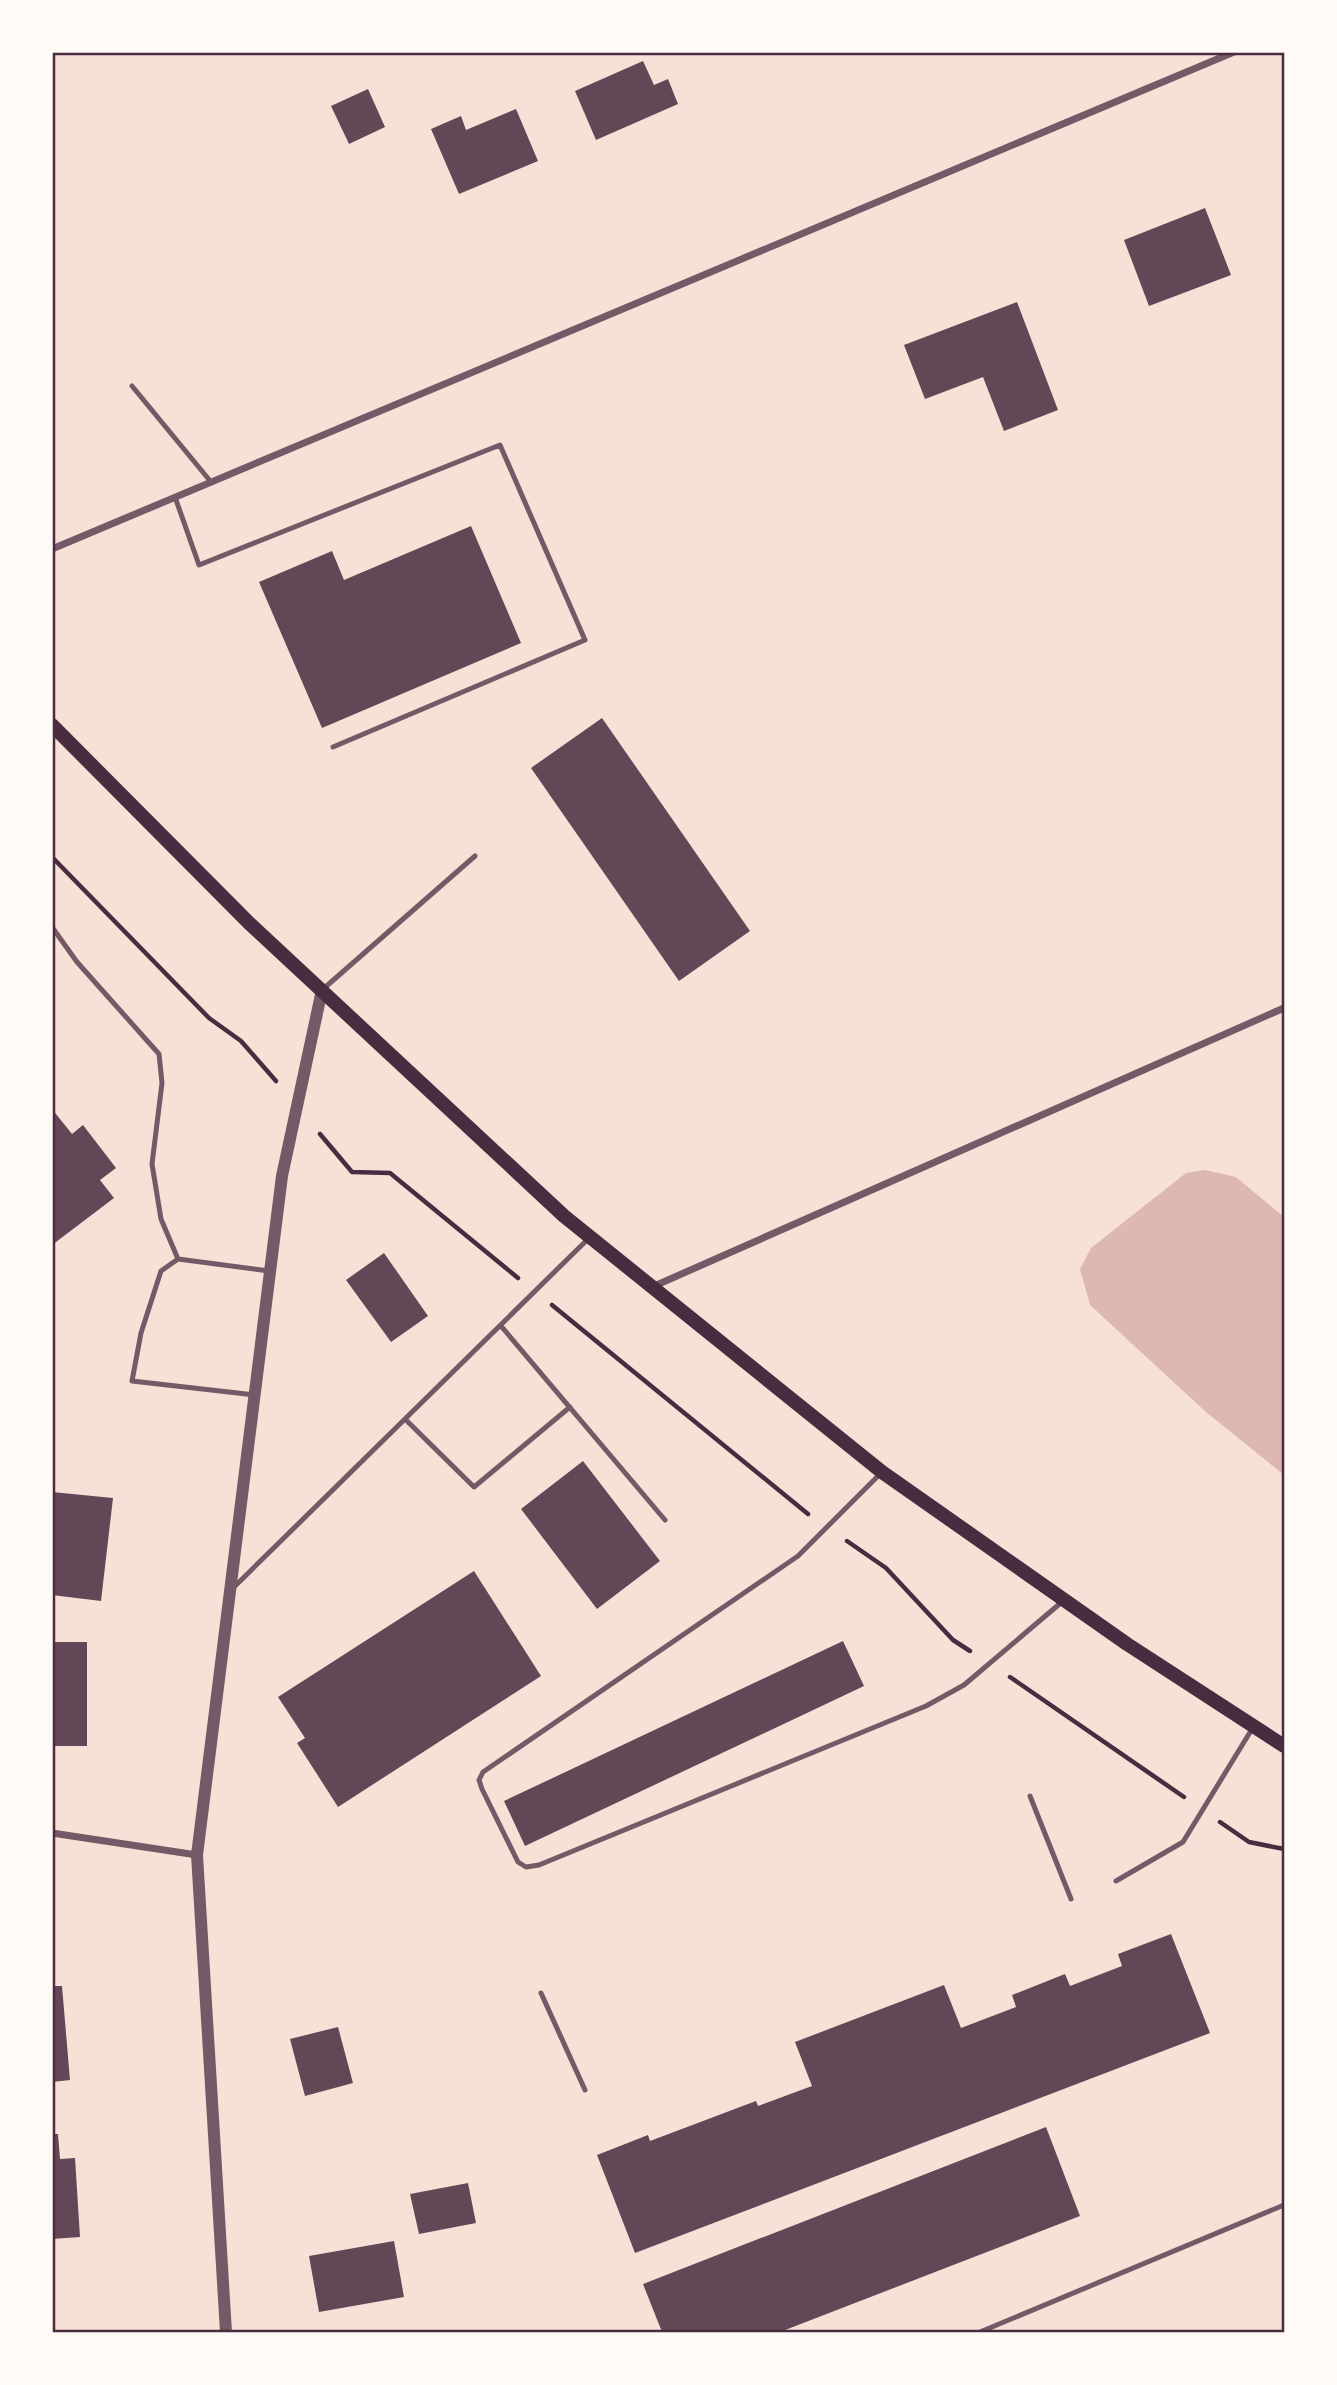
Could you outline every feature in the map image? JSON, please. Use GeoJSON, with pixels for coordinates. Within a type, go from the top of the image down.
{"type":"FeatureCollection","features":[{"type":"Feature","properties":{"kind":"main road"},"geometry":{"type":"LineString","coordinates":[[52,725],[249,923],[564,1216],[882,1472],[1065,1600],[1284,1746]]}},
{"type":"Feature","properties":{"kind":"street"},"geometry":{"type":"LineString","coordinates":[[52,549],[1234,52]]}},
{"type":"Feature","properties":{"kind":"street"},"geometry":{"type":"LineString","coordinates":[[226,2333],[197,1855],[282,1176],[322,989]]}},
{"type":"Feature","properties":{"kind":"street"},"geometry":{"type":"LineString","coordinates":[[652,1287],[1284,1008]]}},
{"type":"Feature","properties":{"kind":"street"},"geometry":{"type":"LineString","coordinates":[[52,1833],[197,1855]]}},
{"type":"Feature","properties":{"kind":"lane"},"geometry":{"type":"LineString","coordinates":[[132,386],[211,482]]}},
{"type":"Feature","properties":{"kind":"lane"},"geometry":{"type":"LineString","coordinates":[[174,497],[200,565],[500,445],[585,640],[333,747]]}},
{"type":"Feature","properties":{"kind":"lane"},"geometry":{"type":"LineString","coordinates":[[322,989],[475,856]]}},
{"type":"Feature","properties":{"kind":"lane"},"geometry":{"type":"LineString","coordinates":[[52,927],[77,962],[159,1054],[162,1083],[152,1164],[161,1219],[178,1259]]}},
{"type":"Feature","properties":{"kind":"lane"},"geometry":{"type":"LineString","coordinates":[[231,1591],[591,1237]]}},
{"type":"Feature","properties":{"kind":"lane"},"geometry":{"type":"LineString","coordinates":[[255,1395],[132,1381],[141,1333],[161,1271],[178,1259],[270,1271]]}},
{"type":"Feature","properties":{"kind":"lane"},"geometry":{"type":"LineString","coordinates":[[500,1326],[665,1520]]}},
{"type":"Feature","properties":{"kind":"lane"},"geometry":{"type":"LineString","coordinates":[[405,1419],[474,1487],[570,1407]]}},
{"type":"Feature","properties":{"kind":"lane"},"geometry":{"type":"LineString","coordinates":[[882,1472],[798,1556],[483,1772],[479,1780],[482,1789],[518,1862],[526,1867],[539,1865],[926,1706],[964,1685],[1065,1600]]}},
{"type":"Feature","properties":{"kind":"lane"},"geometry":{"type":"LineString","coordinates":[[1116,1881],[1183,1842],[1254,1726]]}},
{"type":"Feature","properties":{"kind":"lane"},"geometry":{"type":"LineString","coordinates":[[1030,1796],[1071,1899]]}},
{"type":"Feature","properties":{"kind":"lane"},"geometry":{"type":"LineString","coordinates":[[541,1993],[585,2090]]}},
{"type":"Feature","properties":{"kind":"lane"},"geometry":{"type":"LineString","coordinates":[[980,2333],[1284,2206]]}},
{"type":"Feature","properties":{"kind":"path"},"geometry":{"type":"LineString","coordinates":[[52,857],[209,1018],[241,1041],[352,1172],[390,1172],[827,1527],[886,1568],[953,1640],[1248,1842],[1284,1849]]}},
{"type":"Feature","properties":{"kind":"shaded area"},"geometry":{"type":"Polygon","coordinates":[[[1205,1170],[1236,1177],[1284,1217],[1284,1475],[1206,1412],[1090,1305],[1080,1269],[1091,1248],[1186,1173],[1205,1170]]]}},
{"type":"Feature","properties":{"kind":"building"},"geometry":{"type":"Polygon","coordinates":[[[643,61],[654,85],[668,79],[678,104],[596,140],[575,91],[643,61]]]}},
{"type":"Feature","properties":{"kind":"building"},"geometry":{"type":"Polygon","coordinates":[[[368,89],[385,127],[349,144],[331,106],[368,89]]]}},
{"type":"Feature","properties":{"kind":"building"},"geometry":{"type":"Polygon","coordinates":[[[516,109],[538,161],[459,194],[431,129],[461,116],[466,130],[516,109]]]}},
{"type":"Feature","properties":{"kind":"building"},"geometry":{"type":"Polygon","coordinates":[[[1205,208],[1231,275],[1149,306],[1124,240],[1205,208]]]}},
{"type":"Feature","properties":{"kind":"building"},"geometry":{"type":"Polygon","coordinates":[[[1017,302],[1058,410],[1004,431],[983,377],[925,399],[904,345],[1017,302]]]}},
{"type":"Feature","properties":{"kind":"building"},"geometry":{"type":"Polygon","coordinates":[[[471,526],[521,643],[322,728],[259,582],[332,551],[344,580],[471,526]]]}},
{"type":"Feature","properties":{"kind":"building"},"geometry":{"type":"Polygon","coordinates":[[[602,718],[750,931],[679,981],[531,768],[602,718]]]}},
{"type":"Feature","properties":{"kind":"building"},"geometry":{"type":"Polygon","coordinates":[[[52,1109],[72,1134],[83,1125],[116,1168],[100,1180],[114,1198],[52,1245],[52,1109]]]}},
{"type":"Feature","properties":{"kind":"building"},"geometry":{"type":"Polygon","coordinates":[[[384,1253],[428,1316],[391,1342],[346,1280],[384,1253]]]}},
{"type":"Feature","properties":{"kind":"building"},"geometry":{"type":"Polygon","coordinates":[[[583,1461],[660,1561],[597,1609],[521,1509],[583,1461]]]}},
{"type":"Feature","properties":{"kind":"building"},"geometry":{"type":"Polygon","coordinates":[[[52,1492],[113,1498],[101,1601],[52,1595],[52,1492]]]}},
{"type":"Feature","properties":{"kind":"building"},"geometry":{"type":"Polygon","coordinates":[[[474,1571],[541,1676],[338,1807],[297,1743],[305,1738],[278,1697],[474,1571]]]}},
{"type":"Feature","properties":{"kind":"building"},"geometry":{"type":"Polygon","coordinates":[[[843,1641],[864,1686],[525,1846],[504,1801],[843,1641]]]}},
{"type":"Feature","properties":{"kind":"building"},"geometry":{"type":"Polygon","coordinates":[[[52,1642],[87,1642],[87,1746],[52,1746],[52,1642]]]}},
{"type":"Feature","properties":{"kind":"building"},"geometry":{"type":"Polygon","coordinates":[[[1171,1934],[1210,2033],[635,2253],[597,2155],[648,2135],[650,2141],[756,2101],[758,2106],[812,2086],[795,2042],[944,1985],[961,2028],[1016,2007],[1012,1995],[1065,1974],[1070,1986],[1122,1966],[1118,1954],[1171,1934]]]}},
{"type":"Feature","properties":{"kind":"building"},"geometry":{"type":"Polygon","coordinates":[[[52,1986],[62,1986],[70,2080],[52,2082],[52,1986]]]}},
{"type":"Feature","properties":{"kind":"building"},"geometry":{"type":"Polygon","coordinates":[[[338,2027],[353,2083],[305,2096],[290,2039],[338,2027]]]}},
{"type":"Feature","properties":{"kind":"building"},"geometry":{"type":"Polygon","coordinates":[[[1046,2127],[1080,2216],[780,2332],[662,2332],[643,2284],[1046,2127]]]}},
{"type":"Feature","properties":{"kind":"building"},"geometry":{"type":"Polygon","coordinates":[[[52,2134],[58,2134],[60,2159],[75,2158],[80,2237],[52,2239],[52,2134]]]}},
{"type":"Feature","properties":{"kind":"building"},"geometry":{"type":"Polygon","coordinates":[[[468,2183],[476,2223],[419,2234],[410,2194],[468,2183]]]}},
{"type":"Feature","properties":{"kind":"building"},"geometry":{"type":"Polygon","coordinates":[[[394,2241],[404,2297],[319,2312],[309,2256],[394,2241]]]}}]}
